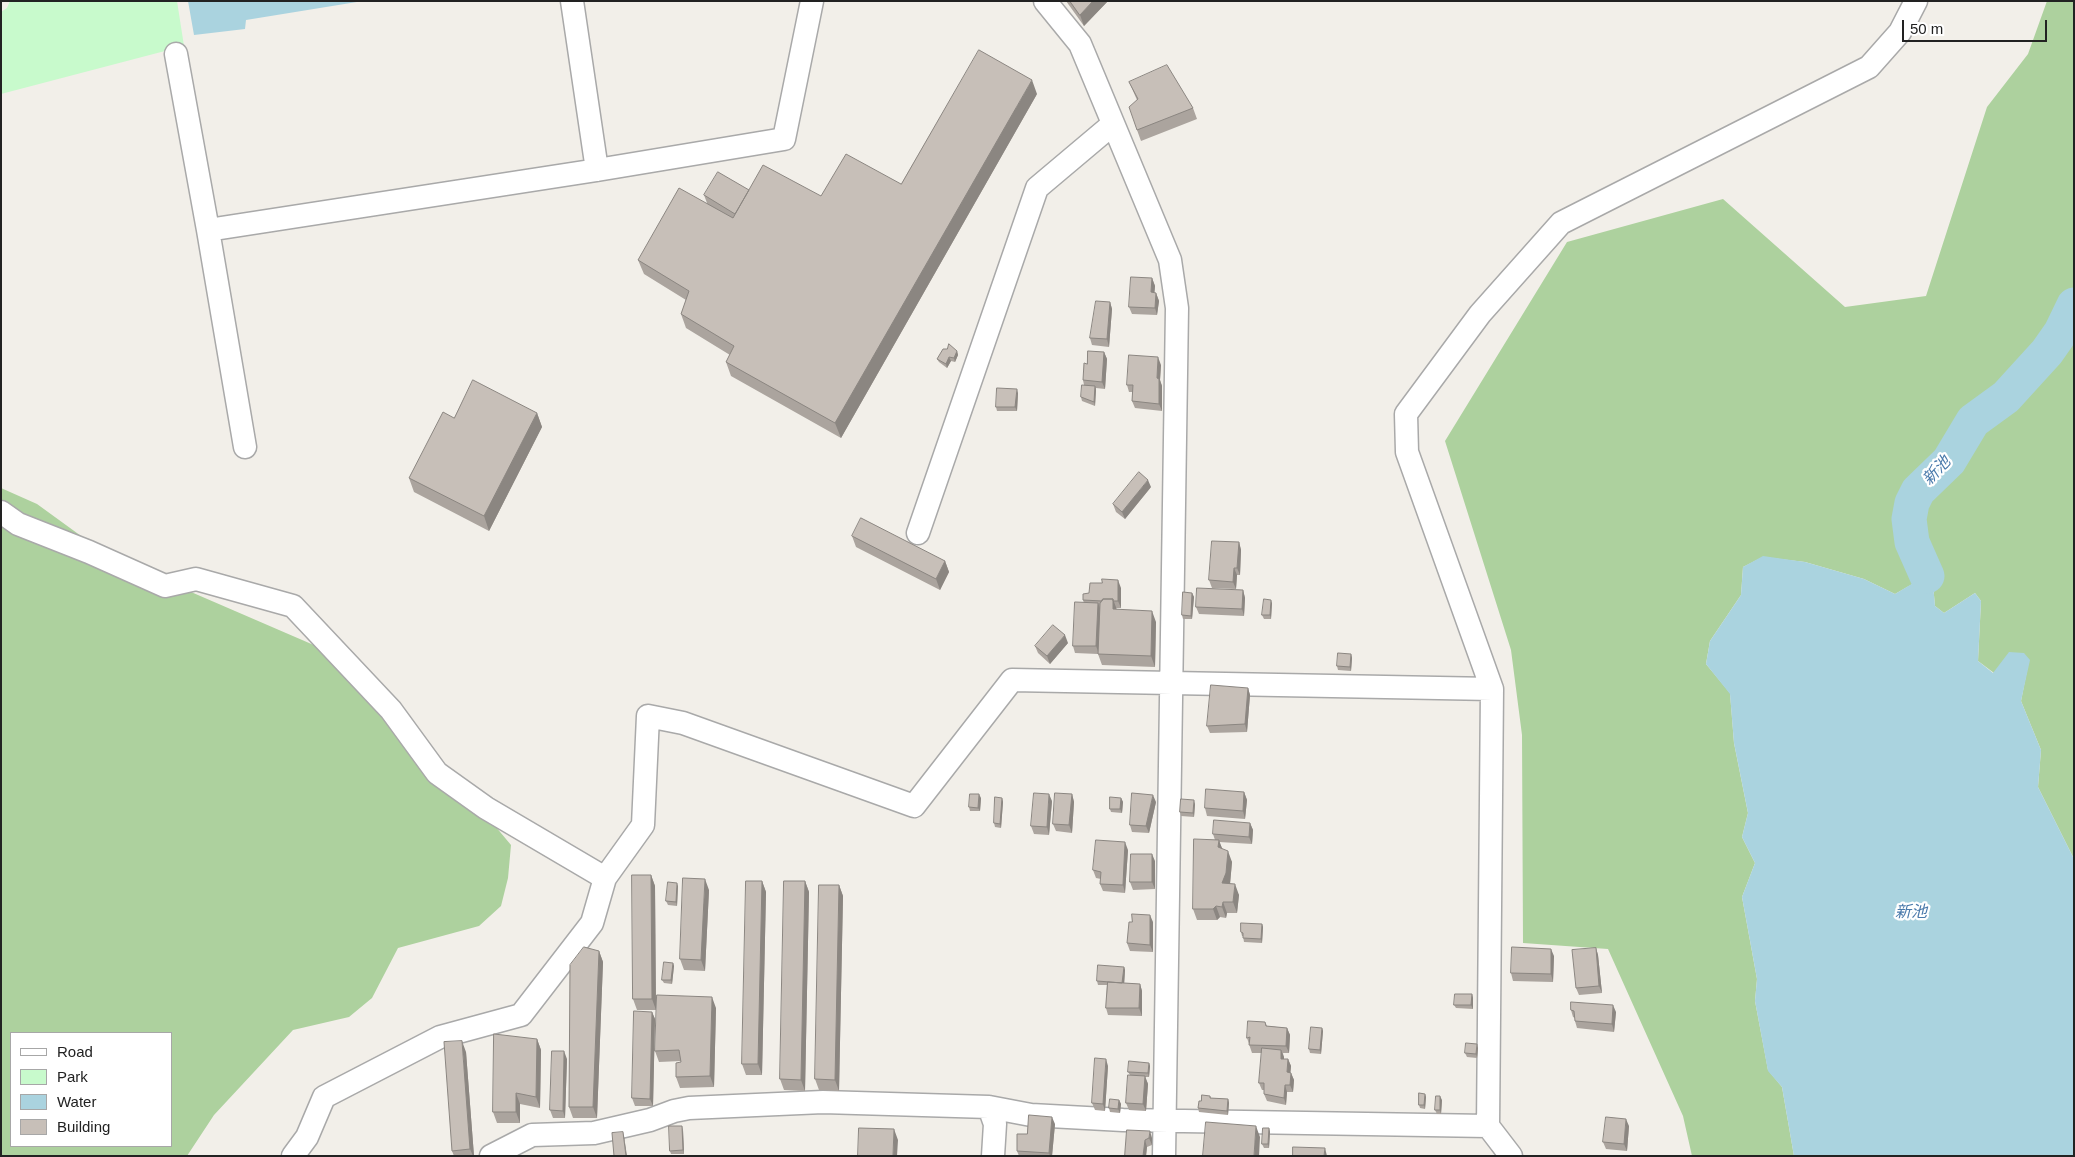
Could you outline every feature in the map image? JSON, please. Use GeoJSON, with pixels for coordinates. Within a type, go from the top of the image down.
{"type":"FeatureCollection","features":[{"type":"Feature","properties":{"kind":"street"},"geometry":{"type":"LineString","coordinates":[[572,1],[597,170]]}},
{"type":"Feature","properties":{"kind":"street"},"geometry":{"type":"LineString","coordinates":[[208,230],[784,139],[812,1]]}},
{"type":"Feature","properties":{"kind":"street"},"geometry":{"type":"LineString","coordinates":[[1045,1],[1080,44],[1170,260],[1177,308],[1164,1156]]}},
{"type":"Feature","properties":{"kind":"street"},"geometry":{"type":"LineString","coordinates":[[1510,1156],[1488,1126],[1492,689],[1407,452],[1406,414],[1480,314],[1561,222],[1868,67],[1900,32],[1916,1]]}},
{"type":"Feature","properties":{"kind":"street"},"geometry":{"type":"LineString","coordinates":[[176,54],[245,447]]}},
{"type":"Feature","properties":{"kind":"street"},"geometry":{"type":"LineString","coordinates":[[918,533],[1037,188],[1113,124]]}},
{"type":"Feature","properties":{"kind":"street"},"geometry":{"type":"LineString","coordinates":[[1,512],[18,524],[89,552],[165,586],[196,579],[293,606],[391,710],[437,773],[486,808],[605,878]]}},
{"type":"Feature","properties":{"kind":"street"},"geometry":{"type":"LineString","coordinates":[[293,1156],[307,1137],[324,1097],[440,1036],[521,1014],[592,923],[605,878],[643,825],[648,716],[683,723],[914,806],[1012,680],[1492,689]]}},
{"type":"Feature","properties":{"kind":"street"},"geometry":{"type":"LineString","coordinates":[[491,1156],[532,1135],[594,1132],[650,1120],[674,1111],[698,1107],[823,1102],[989,1107],[1031,1115],[1165,1120],[1488,1126]]}},
{"type":"Feature","properties":{"kind":"street"},"geometry":{"type":"LineString","coordinates":[[989,1107],[995,1124],[993,1156]]}},
{"type":"Feature","properties":{"kind":"green space"},"geometry":{"type":"Polygon","coordinates":[[[10,1],[177,1],[184,46],[1,94],[1,12],[7,8],[10,1]]]}},
{"type":"Feature","properties":{"kind":"green space"},"geometry":{"type":"Polygon","coordinates":[[[2047,1],[2074,1],[2074,859],[2038,787],[2041,750],[2021,701],[2029,660],[1994,673],[1978,661],[1981,601],[1975,593],[1944,613],[1935,606],[1931,563],[1916,582],[1895,594],[1864,579],[1805,562],[1763,557],[1743,567],[1741,595],[1710,641],[1706,664],[1730,693],[1734,743],[1748,813],[1742,837],[1755,863],[1742,897],[1757,979],[1755,1001],[1768,1070],[1782,1087],[1794,1156],[1692,1156],[1683,1116],[1608,949],[1523,943],[1522,735],[1511,650],[1445,441],[1567,242],[1723,199],[1845,307],[1926,296],[1987,107],[2028,54],[2047,1]]]}},
{"type":"Feature","properties":{"kind":"green space"},"geometry":{"type":"Polygon","coordinates":[[[1,488],[37,504],[110,557],[360,665],[511,845],[508,878],[501,906],[479,926],[398,948],[372,998],[349,1017],[293,1030],[214,1115],[187,1156],[1,1156],[1,488]]]}},
{"type":"Feature","properties":{"kind":"water"},"geometry":{"type":"Polygon","coordinates":[[[188,1],[363,1],[246,20],[245,29],[194,35],[188,1]]]}},
{"type":"Feature","properties":{"kind":"water","name":"新池"},"geometry":{"type":"Polygon","coordinates":[[[1919,531],[1931,563],[1935,606],[1944,613],[1975,593],[1981,601],[1978,661],[1993,673],[2009,652],[2024,653],[2030,660],[2021,701],[2041,750],[2038,787],[2074,859],[2074,1156],[1794,1156],[1782,1087],[1768,1071],[1755,1001],[1757,979],[1742,897],[1755,863],[1742,837],[1748,813],[1734,743],[1730,694],[1706,664],[1710,641],[1741,595],[1743,567],[1763,556],[1805,562],[1864,579],[1895,594],[1915,582],[1900,532],[1919,531]]]}},
{"type":"Feature","properties":{"kind":"building"},"geometry":{"type":"Polygon","coordinates":[[[1070,1],[1093,1],[1080,15],[1070,1]]]}},
{"type":"Feature","properties":{"kind":"building"},"geometry":{"type":"Polygon","coordinates":[[[979,50],[1032,80],[835,423],[726,362],[734,346],[681,314],[689,291],[638,260],[679,188],[733,218],[763,165],[821,196],[846,154],[901,184],[979,50]]]}},
{"type":"Feature","properties":{"kind":"building"},"geometry":{"type":"Polygon","coordinates":[[[1167,65],[1193,108],[1137,130],[1129,107],[1138,99],[1129,82],[1167,65]]]}},
{"type":"Feature","properties":{"kind":"building"},"geometry":{"type":"Polygon","coordinates":[[[718,172],[749,190],[735,214],[704,195],[718,172]]]}},
{"type":"Feature","properties":{"kind":"building"},"geometry":{"type":"Polygon","coordinates":[[[1131,277],[1152,278],[1151,292],[1156,293],[1155,308],[1129,307],[1131,277]]]}},
{"type":"Feature","properties":{"kind":"building"},"geometry":{"type":"Polygon","coordinates":[[[1096,301],[1110,302],[1107,339],[1090,338],[1096,301]]]}},
{"type":"Feature","properties":{"kind":"building"},"geometry":{"type":"Polygon","coordinates":[[[949,344],[957,351],[954,358],[949,357],[946,364],[937,359],[943,349],[947,349],[949,344]]]}},
{"type":"Feature","properties":{"kind":"building"},"geometry":{"type":"Polygon","coordinates":[[[1088,351],[1104,352],[1102,382],[1083,380],[1084,363],[1087,364],[1088,351]]]}},
{"type":"Feature","properties":{"kind":"building"},"geometry":{"type":"Polygon","coordinates":[[[1129,355],[1158,357],[1159,404],[1132,401],[1133,385],[1127,385],[1129,355]]]}},
{"type":"Feature","properties":{"kind":"building"},"geometry":{"type":"Polygon","coordinates":[[[473,380],[537,413],[484,516],[409,478],[443,412],[454,418],[473,380]]]}},
{"type":"Feature","properties":{"kind":"building"},"geometry":{"type":"Polygon","coordinates":[[[1082,385],[1095,386],[1094,402],[1081,397],[1082,385]]]}},
{"type":"Feature","properties":{"kind":"building"},"geometry":{"type":"Polygon","coordinates":[[[997,388],[1017,389],[1015,407],[996,407],[997,388]]]}},
{"type":"Feature","properties":{"kind":"building"},"geometry":{"type":"Polygon","coordinates":[[[1139,472],[1148,480],[1122,512],[1113,504],[1139,472]]]}},
{"type":"Feature","properties":{"kind":"building"},"geometry":{"type":"Polygon","coordinates":[[[861,518],[945,561],[936,579],[852,536],[861,518]]]}},
{"type":"Feature","properties":{"kind":"building"},"geometry":{"type":"Polygon","coordinates":[[[1212,541],[1239,542],[1237,568],[1234,568],[1233,582],[1209,580],[1212,541]]]}},
{"type":"Feature","properties":{"kind":"building"},"geometry":{"type":"Polygon","coordinates":[[[1102,579],[1118,580],[1118,601],[1113,601],[1113,599],[1103,599],[1102,601],[1083,600],[1083,594],[1089,593],[1090,583],[1102,583],[1102,579]]]}},
{"type":"Feature","properties":{"kind":"building"},"geometry":{"type":"Polygon","coordinates":[[[1197,588],[1243,590],[1242,609],[1196,607],[1197,588]]]}},
{"type":"Feature","properties":{"kind":"building"},"geometry":{"type":"Polygon","coordinates":[[[1183,592],[1192,593],[1191,616],[1182,615],[1183,592]]]}},
{"type":"Feature","properties":{"kind":"building"},"geometry":{"type":"Polygon","coordinates":[[[1103,599],[1113,599],[1113,609],[1152,611],[1151,656],[1098,654],[1100,604],[1103,599]]]}},
{"type":"Feature","properties":{"kind":"building"},"geometry":{"type":"Polygon","coordinates":[[[1264,599],[1271,600],[1270,615],[1262,615],[1264,599]]]}},
{"type":"Feature","properties":{"kind":"building"},"geometry":{"type":"Polygon","coordinates":[[[1075,602],[1098,603],[1096,646],[1073,646],[1075,602]]]}},
{"type":"Feature","properties":{"kind":"building"},"geometry":{"type":"Polygon","coordinates":[[[1053,625],[1065,635],[1047,656],[1035,646],[1053,625]]]}},
{"type":"Feature","properties":{"kind":"building"},"geometry":{"type":"Polygon","coordinates":[[[1338,653],[1351,654],[1350,667],[1337,666],[1338,653]]]}},
{"type":"Feature","properties":{"kind":"building"},"geometry":{"type":"Polygon","coordinates":[[[1211,685],[1248,688],[1245,724],[1207,726],[1211,685]]]}},
{"type":"Feature","properties":{"kind":"building"},"geometry":{"type":"Polygon","coordinates":[[[1206,789],[1244,792],[1243,811],[1205,808],[1206,789]]]}},
{"type":"Feature","properties":{"kind":"building"},"geometry":{"type":"Polygon","coordinates":[[[1034,793],[1049,794],[1047,827],[1031,826],[1034,793]]]}},
{"type":"Feature","properties":{"kind":"building"},"geometry":{"type":"Polygon","coordinates":[[[1055,793],[1072,794],[1069,825],[1053,824],[1055,793]]]}},
{"type":"Feature","properties":{"kind":"building"},"geometry":{"type":"Polygon","coordinates":[[[1132,793],[1153,795],[1146,826],[1130,825],[1132,793]]]}},
{"type":"Feature","properties":{"kind":"building"},"geometry":{"type":"Polygon","coordinates":[[[970,794],[979,794],[978,808],[969,807],[970,794]]]}},
{"type":"Feature","properties":{"kind":"building"},"geometry":{"type":"Polygon","coordinates":[[[995,797],[1002,798],[1000,824],[994,823],[995,797]]]}},
{"type":"Feature","properties":{"kind":"building"},"geometry":{"type":"Polygon","coordinates":[[[1110,797],[1121,798],[1120,809],[1110,809],[1110,797]]]}},
{"type":"Feature","properties":{"kind":"building"},"geometry":{"type":"Polygon","coordinates":[[[1181,799],[1194,800],[1193,813],[1180,812],[1181,799]]]}},
{"type":"Feature","properties":{"kind":"building"},"geometry":{"type":"Polygon","coordinates":[[[1214,820],[1250,823],[1249,837],[1213,834],[1214,820]]]}},
{"type":"Feature","properties":{"kind":"building"},"geometry":{"type":"Polygon","coordinates":[[[1194,839],[1219,840],[1218,847],[1228,851],[1226,873],[1222,883],[1235,884],[1233,902],[1223,902],[1222,907],[1216,906],[1213,909],[1193,909],[1194,839]]]}},
{"type":"Feature","properties":{"kind":"building"},"geometry":{"type":"Polygon","coordinates":[[[1096,840],[1125,842],[1123,885],[1100,884],[1101,872],[1093,870],[1096,840]]]}},
{"type":"Feature","properties":{"kind":"building"},"geometry":{"type":"Polygon","coordinates":[[[1131,854],[1152,854],[1152,882],[1130,882],[1131,854]]]}},
{"type":"Feature","properties":{"kind":"building"},"geometry":{"type":"Polygon","coordinates":[[[632,875],[651,875],[652,999],[633,999],[632,875]]]}},
{"type":"Feature","properties":{"kind":"building"},"geometry":{"type":"Polygon","coordinates":[[[683,878],[705,879],[701,960],[680,959],[683,878]]]}},
{"type":"Feature","properties":{"kind":"building"},"geometry":{"type":"Polygon","coordinates":[[[746,881],[762,881],[758,1064],[742,1064],[746,881]]]}},
{"type":"Feature","properties":{"kind":"building"},"geometry":{"type":"Polygon","coordinates":[[[784,881],[805,881],[801,1080],[780,1079],[784,881]]]}},
{"type":"Feature","properties":{"kind":"building"},"geometry":{"type":"Polygon","coordinates":[[[668,882],[677,883],[676,902],[666,901],[668,882]]]}},
{"type":"Feature","properties":{"kind":"building"},"geometry":{"type":"Polygon","coordinates":[[[819,885],[839,885],[835,1080],[815,1079],[819,885]]]}},
{"type":"Feature","properties":{"kind":"building"},"geometry":{"type":"Polygon","coordinates":[[[1132,914],[1150,915],[1150,945],[1127,943],[1129,922],[1132,922],[1132,914]]]}},
{"type":"Feature","properties":{"kind":"building"},"geometry":{"type":"Polygon","coordinates":[[[1241,923],[1262,924],[1261,939],[1243,938],[1241,923]]]}},
{"type":"Feature","properties":{"kind":"building"},"geometry":{"type":"Polygon","coordinates":[[[584,947],[599,951],[593,1107],[569,1107],[570,965],[584,947]]]}},
{"type":"Feature","properties":{"kind":"building"},"geometry":{"type":"Polygon","coordinates":[[[1512,947],[1551,949],[1551,974],[1511,973],[1512,947]]]}},
{"type":"Feature","properties":{"kind":"building"},"geometry":{"type":"Polygon","coordinates":[[[1596,948],[1599,986],[1576,988],[1572,950],[1596,948]]]}},
{"type":"Feature","properties":{"kind":"building"},"geometry":{"type":"Polygon","coordinates":[[[664,962],[673,963],[671,980],[662,980],[664,962]]]}},
{"type":"Feature","properties":{"kind":"building"},"geometry":{"type":"Polygon","coordinates":[[[1098,965],[1124,967],[1122,983],[1097,981],[1098,965]]]}},
{"type":"Feature","properties":{"kind":"building"},"geometry":{"type":"Polygon","coordinates":[[[1108,982],[1140,984],[1139,1008],[1106,1008],[1108,982]]]}},
{"type":"Feature","properties":{"kind":"building"},"geometry":{"type":"Polygon","coordinates":[[[1455,994],[1472,994],[1471,1005],[1454,1005],[1455,994]]]}},
{"type":"Feature","properties":{"kind":"building"},"geometry":{"type":"Polygon","coordinates":[[[657,995],[712,997],[710,1076],[676,1077],[676,1063],[681,1062],[679,1050],[655,1051],[657,995]]]}},
{"type":"Feature","properties":{"kind":"building"},"geometry":{"type":"Polygon","coordinates":[[[1571,1002],[1613,1005],[1612,1024],[1575,1021],[1574,1011],[1571,1010],[1571,1002]]]}},
{"type":"Feature","properties":{"kind":"building"},"geometry":{"type":"Polygon","coordinates":[[[634,1011],[652,1012],[650,1099],[632,1098],[634,1011]]]}},
{"type":"Feature","properties":{"kind":"building"},"geometry":{"type":"Polygon","coordinates":[[[1248,1021],[1265,1022],[1266,1026],[1287,1028],[1286,1046],[1249,1045],[1250,1037],[1247,1038],[1248,1021]]]}},
{"type":"Feature","properties":{"kind":"building"},"geometry":{"type":"Polygon","coordinates":[[[1311,1027],[1322,1028],[1320,1050],[1309,1049],[1311,1027]]]}},
{"type":"Feature","properties":{"kind":"building"},"geometry":{"type":"Polygon","coordinates":[[[494,1034],[537,1039],[536,1097],[516,1093],[516,1112],[493,1112],[494,1034]]]}},
{"type":"Feature","properties":{"kind":"building"},"geometry":{"type":"Polygon","coordinates":[[[462,1041],[470,1149],[452,1151],[444,1042],[462,1041]]]}},
{"type":"Feature","properties":{"kind":"building"},"geometry":{"type":"Polygon","coordinates":[[[1466,1043],[1477,1044],[1476,1054],[1465,1053],[1466,1043]]]}},
{"type":"Feature","properties":{"kind":"building"},"geometry":{"type":"Polygon","coordinates":[[[1262,1048],[1281,1050],[1281,1059],[1288,1059],[1287,1072],[1291,1073],[1290,1085],[1285,1085],[1284,1098],[1264,1094],[1264,1083],[1259,1083],[1262,1048]]]}},
{"type":"Feature","properties":{"kind":"building"},"geometry":{"type":"Polygon","coordinates":[[[552,1051],[564,1051],[563,1111],[550,1110],[552,1051]]]}},
{"type":"Feature","properties":{"kind":"building"},"geometry":{"type":"Polygon","coordinates":[[[1095,1058],[1106,1059],[1103,1104],[1092,1103],[1095,1058]]]}},
{"type":"Feature","properties":{"kind":"building"},"geometry":{"type":"Polygon","coordinates":[[[1129,1061],[1149,1063],[1148,1073],[1128,1072],[1129,1061]]]}},
{"type":"Feature","properties":{"kind":"building"},"geometry":{"type":"Polygon","coordinates":[[[1128,1075],[1145,1076],[1143,1104],[1126,1103],[1128,1075]]]}},
{"type":"Feature","properties":{"kind":"building"},"geometry":{"type":"Polygon","coordinates":[[[1419,1093],[1425,1094],[1424,1105],[1419,1105],[1419,1093]]]}},
{"type":"Feature","properties":{"kind":"building"},"geometry":{"type":"Polygon","coordinates":[[[1202,1095],[1210,1096],[1210,1098],[1228,1099],[1227,1111],[1198,1108],[1202,1095]]]}},
{"type":"Feature","properties":{"kind":"building"},"geometry":{"type":"Polygon","coordinates":[[[1436,1096],[1440,1096],[1440,1110],[1435,1110],[1436,1096]]]}},
{"type":"Feature","properties":{"kind":"building"},"geometry":{"type":"Polygon","coordinates":[[[1110,1099],[1119,1100],[1118,1109],[1109,1108],[1110,1099]]]}},
{"type":"Feature","properties":{"kind":"building"},"geometry":{"type":"Polygon","coordinates":[[[1029,1115],[1052,1117],[1049,1153],[1017,1151],[1017,1134],[1027,1134],[1029,1115]]]}},
{"type":"Feature","properties":{"kind":"building"},"geometry":{"type":"Polygon","coordinates":[[[1606,1117],[1626,1119],[1624,1144],[1603,1142],[1606,1117]]]}},
{"type":"Feature","properties":{"kind":"building"},"geometry":{"type":"Polygon","coordinates":[[[1206,1122],[1256,1126],[1254,1156],[1203,1156],[1206,1122]]]}},
{"type":"Feature","properties":{"kind":"building"},"geometry":{"type":"Polygon","coordinates":[[[669,1126],[682,1126],[683,1150],[670,1151],[669,1126]]]}},
{"type":"Feature","properties":{"kind":"building"},"geometry":{"type":"Polygon","coordinates":[[[859,1128],[894,1129],[893,1156],[858,1156],[859,1128]]]}},
{"type":"Feature","properties":{"kind":"building"},"geometry":{"type":"Polygon","coordinates":[[[1263,1128],[1269,1128],[1268,1144],[1262,1144],[1263,1128]]]}},
{"type":"Feature","properties":{"kind":"building"},"geometry":{"type":"Polygon","coordinates":[[[1127,1130],[1150,1131],[1149,1138],[1145,1140],[1143,1156],[1125,1156],[1127,1130]]]}},
{"type":"Feature","properties":{"kind":"building"},"geometry":{"type":"Polygon","coordinates":[[[623,1132],[626,1156],[614,1156],[612,1133],[623,1132]]]}},
{"type":"Feature","properties":{"kind":"building"},"geometry":{"type":"Polygon","coordinates":[[[1293,1147],[1325,1148],[1324,1156],[1293,1156],[1293,1147]]]}},
{"type":"Feature","properties":{"kind":"waterway","name":"新池"},"geometry":{"type":"LineString","coordinates":[[1927,576],[1912,542],[1909,519],[1912,503],[1918,491],[1949,461],[1973,421],[2006,397],[2047,352],[2061,332],[2074,305]]}}]}
